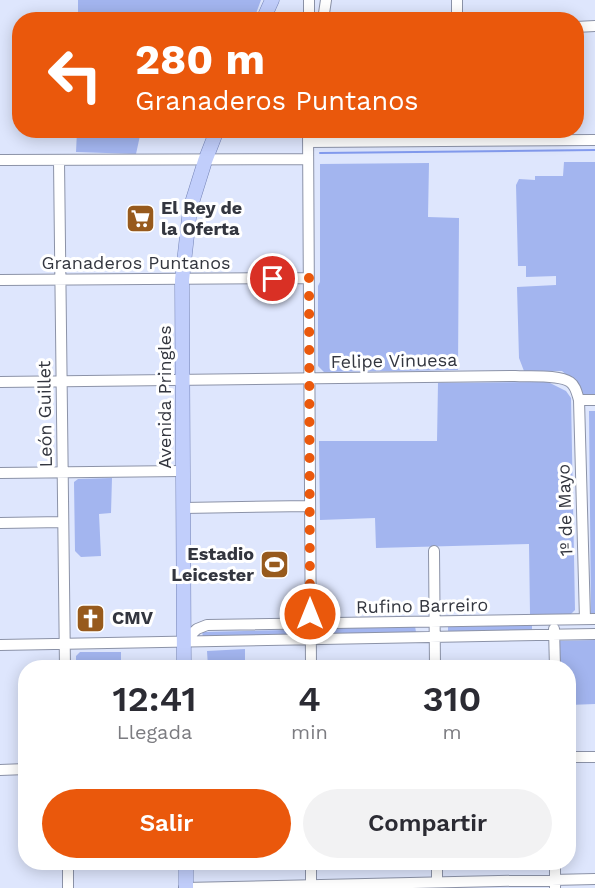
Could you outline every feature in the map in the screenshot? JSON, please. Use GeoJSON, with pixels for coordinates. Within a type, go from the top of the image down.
{"type":"FeatureCollection","features":[{"type":"Feature","properties":{"kind":"main road","name":"Avenida Pringles"},"geometry":{"type":"LineString","coordinates":[[184,660],[182,280],[190,209],[214,138]]}},
{"type":"Feature","properties":{"kind":"main road"},"geometry":{"type":"LineString","coordinates":[[185,888],[186,870]]}},
{"type":"Feature","properties":{"kind":"street"},"geometry":{"type":"LineString","coordinates":[[308,138],[311,660]]}},
{"type":"Feature","properties":{"kind":"street"},"geometry":{"type":"LineString","coordinates":[[527,138],[595,140]]}},
{"type":"Feature","properties":{"kind":"street"},"geometry":{"type":"LineString","coordinates":[[0,160],[308,159]]}},
{"type":"Feature","properties":{"kind":"street","name":"León Guillet"},"geometry":{"type":"LineString","coordinates":[[59,161],[65,660]]}},
{"type":"Feature","properties":{"kind":"street","name":"Granaderos Puntanos"},"geometry":{"type":"LineString","coordinates":[[0,280],[309,278]]}},
{"type":"Feature","properties":{"kind":"street","name":"Felipe Vinuesa"},"geometry":{"type":"LineString","coordinates":[[0,382],[515,376],[558,378],[570,382],[579,400]]}},
{"type":"Feature","properties":{"kind":"street"},"geometry":{"type":"LineString","coordinates":[[579,400],[595,400]]}},
{"type":"Feature","properties":{"kind":"street","name":"1º de Mayo"},"geometry":{"type":"LineString","coordinates":[[579,400],[590,619]]}},
{"type":"Feature","properties":{"kind":"street"},"geometry":{"type":"LineString","coordinates":[[0,473],[183,471]]}},
{"type":"Feature","properties":{"kind":"street"},"geometry":{"type":"LineString","coordinates":[[183,508],[309,506]]}},
{"type":"Feature","properties":{"kind":"street"},"geometry":{"type":"LineString","coordinates":[[0,523],[63,522]]}},
{"type":"Feature","properties":{"kind":"street"},"geometry":{"type":"LineString","coordinates":[[434,550],[435,660]]}},
{"type":"Feature","properties":{"kind":"street","name":"Rufino Barreiro"},"geometry":{"type":"LineString","coordinates":[[184,641],[197,629],[207,626],[590,619]]}},
{"type":"Feature","properties":{"kind":"street"},"geometry":{"type":"LineString","coordinates":[[554,620],[555,660]]}},
{"type":"Feature","properties":{"kind":"street","name":"Rufino Barreiro"},"geometry":{"type":"LineString","coordinates":[[0,645],[595,634]]}},
{"type":"Feature","properties":{"kind":"street"},"geometry":{"type":"LineString","coordinates":[[576,757],[595,757]]}},
{"type":"Feature","properties":{"kind":"street"},"geometry":{"type":"LineString","coordinates":[[0,770],[18,769]]}},
{"type":"Feature","properties":{"kind":"street"},"geometry":{"type":"LineString","coordinates":[[68,870],[68,888]]}},
{"type":"Feature","properties":{"kind":"street"},"geometry":{"type":"LineString","coordinates":[[311,870],[311,886]]}},
{"type":"Feature","properties":{"kind":"street"},"geometry":{"type":"LineString","coordinates":[[185,888],[555,884],[595,879]]}},
{"type":"Feature","properties":{"kind":"shaded area"},"geometry":{"type":"Polygon","coordinates":[[[78,0],[261,0],[257,12],[78,12],[78,0]]]}},
{"type":"Feature","properties":{"kind":"shaded area"},"geometry":{"type":"Polygon","coordinates":[[[77,138],[139,138],[136,154],[76,152],[77,138]]]}},
{"type":"Feature","properties":{"kind":"shaded area"},"geometry":{"type":"Polygon","coordinates":[[[564,162],[595,162],[595,398],[583,394],[578,385],[562,371],[524,371],[519,358],[517,287],[556,285],[556,276],[526,277],[526,266],[518,266],[516,185],[519,179],[535,180],[535,176],[563,176],[564,162]]]}},
{"type":"Feature","properties":{"kind":"shaded area"},"geometry":{"type":"Polygon","coordinates":[[[429,163],[428,217],[459,218],[458,370],[324,372],[318,366],[320,164],[429,163]]]}},
{"type":"Feature","properties":{"kind":"shaded area"},"geometry":{"type":"Polygon","coordinates":[[[548,382],[566,391],[571,398],[575,610],[571,614],[530,614],[529,544],[376,548],[375,518],[320,520],[319,441],[437,441],[438,383],[548,382]]]}},
{"type":"Feature","properties":{"kind":"shaded area"},"geometry":{"type":"Polygon","coordinates":[[[589,411],[595,411],[595,613],[591,613],[589,411]]]}},
{"type":"Feature","properties":{"kind":"shaded area"},"geometry":{"type":"Polygon","coordinates":[[[112,478],[111,513],[99,514],[101,556],[81,557],[75,551],[74,482],[78,479],[112,478]]]}},
{"type":"Feature","properties":{"kind":"shaded area"},"geometry":{"type":"Polygon","coordinates":[[[532,625],[532,630],[448,632],[448,627],[532,625]]]}},
{"type":"Feature","properties":{"kind":"shaded area"},"geometry":{"type":"Polygon","coordinates":[[[415,626],[416,632],[332,634],[332,628],[415,626]]]}},
{"type":"Feature","properties":{"kind":"shaded area"},"geometry":{"type":"Polygon","coordinates":[[[286,630],[286,635],[203,637],[202,632],[286,630]]]}},
{"type":"Feature","properties":{"kind":"shaded area"},"geometry":{"type":"Polygon","coordinates":[[[595,640],[595,704],[576,705],[576,660],[558,660],[557,641],[595,640]]]}},
{"type":"Feature","properties":{"kind":"shaded area"},"geometry":{"type":"Polygon","coordinates":[[[245,649],[245,660],[208,660],[207,651],[245,649]]]}},
{"type":"Feature","properties":{"kind":"shaded area"},"geometry":{"type":"Polygon","coordinates":[[[80,652],[121,652],[121,660],[76,660],[80,652]]]}},
{"type":"Feature","properties":{"kind":"waterway"},"geometry":{"type":"LineString","coordinates":[[320,153],[595,150]]}},
{"type":"Feature","properties":{"kind":"place","name":"El Rey de la Oferta"},"geometry":{"type":"Point","coordinates":[140,218]}},
{"type":"Feature","properties":{"kind":"place","name":"Estadio Leicester"},"geometry":{"type":"Point","coordinates":[275,564]}},
{"type":"Feature","properties":{"kind":"place","name":"CMV"},"geometry":{"type":"Point","coordinates":[91,618]}},
{"type":"Feature","properties":{"kind":"route"},"geometry":{"type":"LineString","coordinates":[[273,279],[309,278],[310,614]]}}]}
